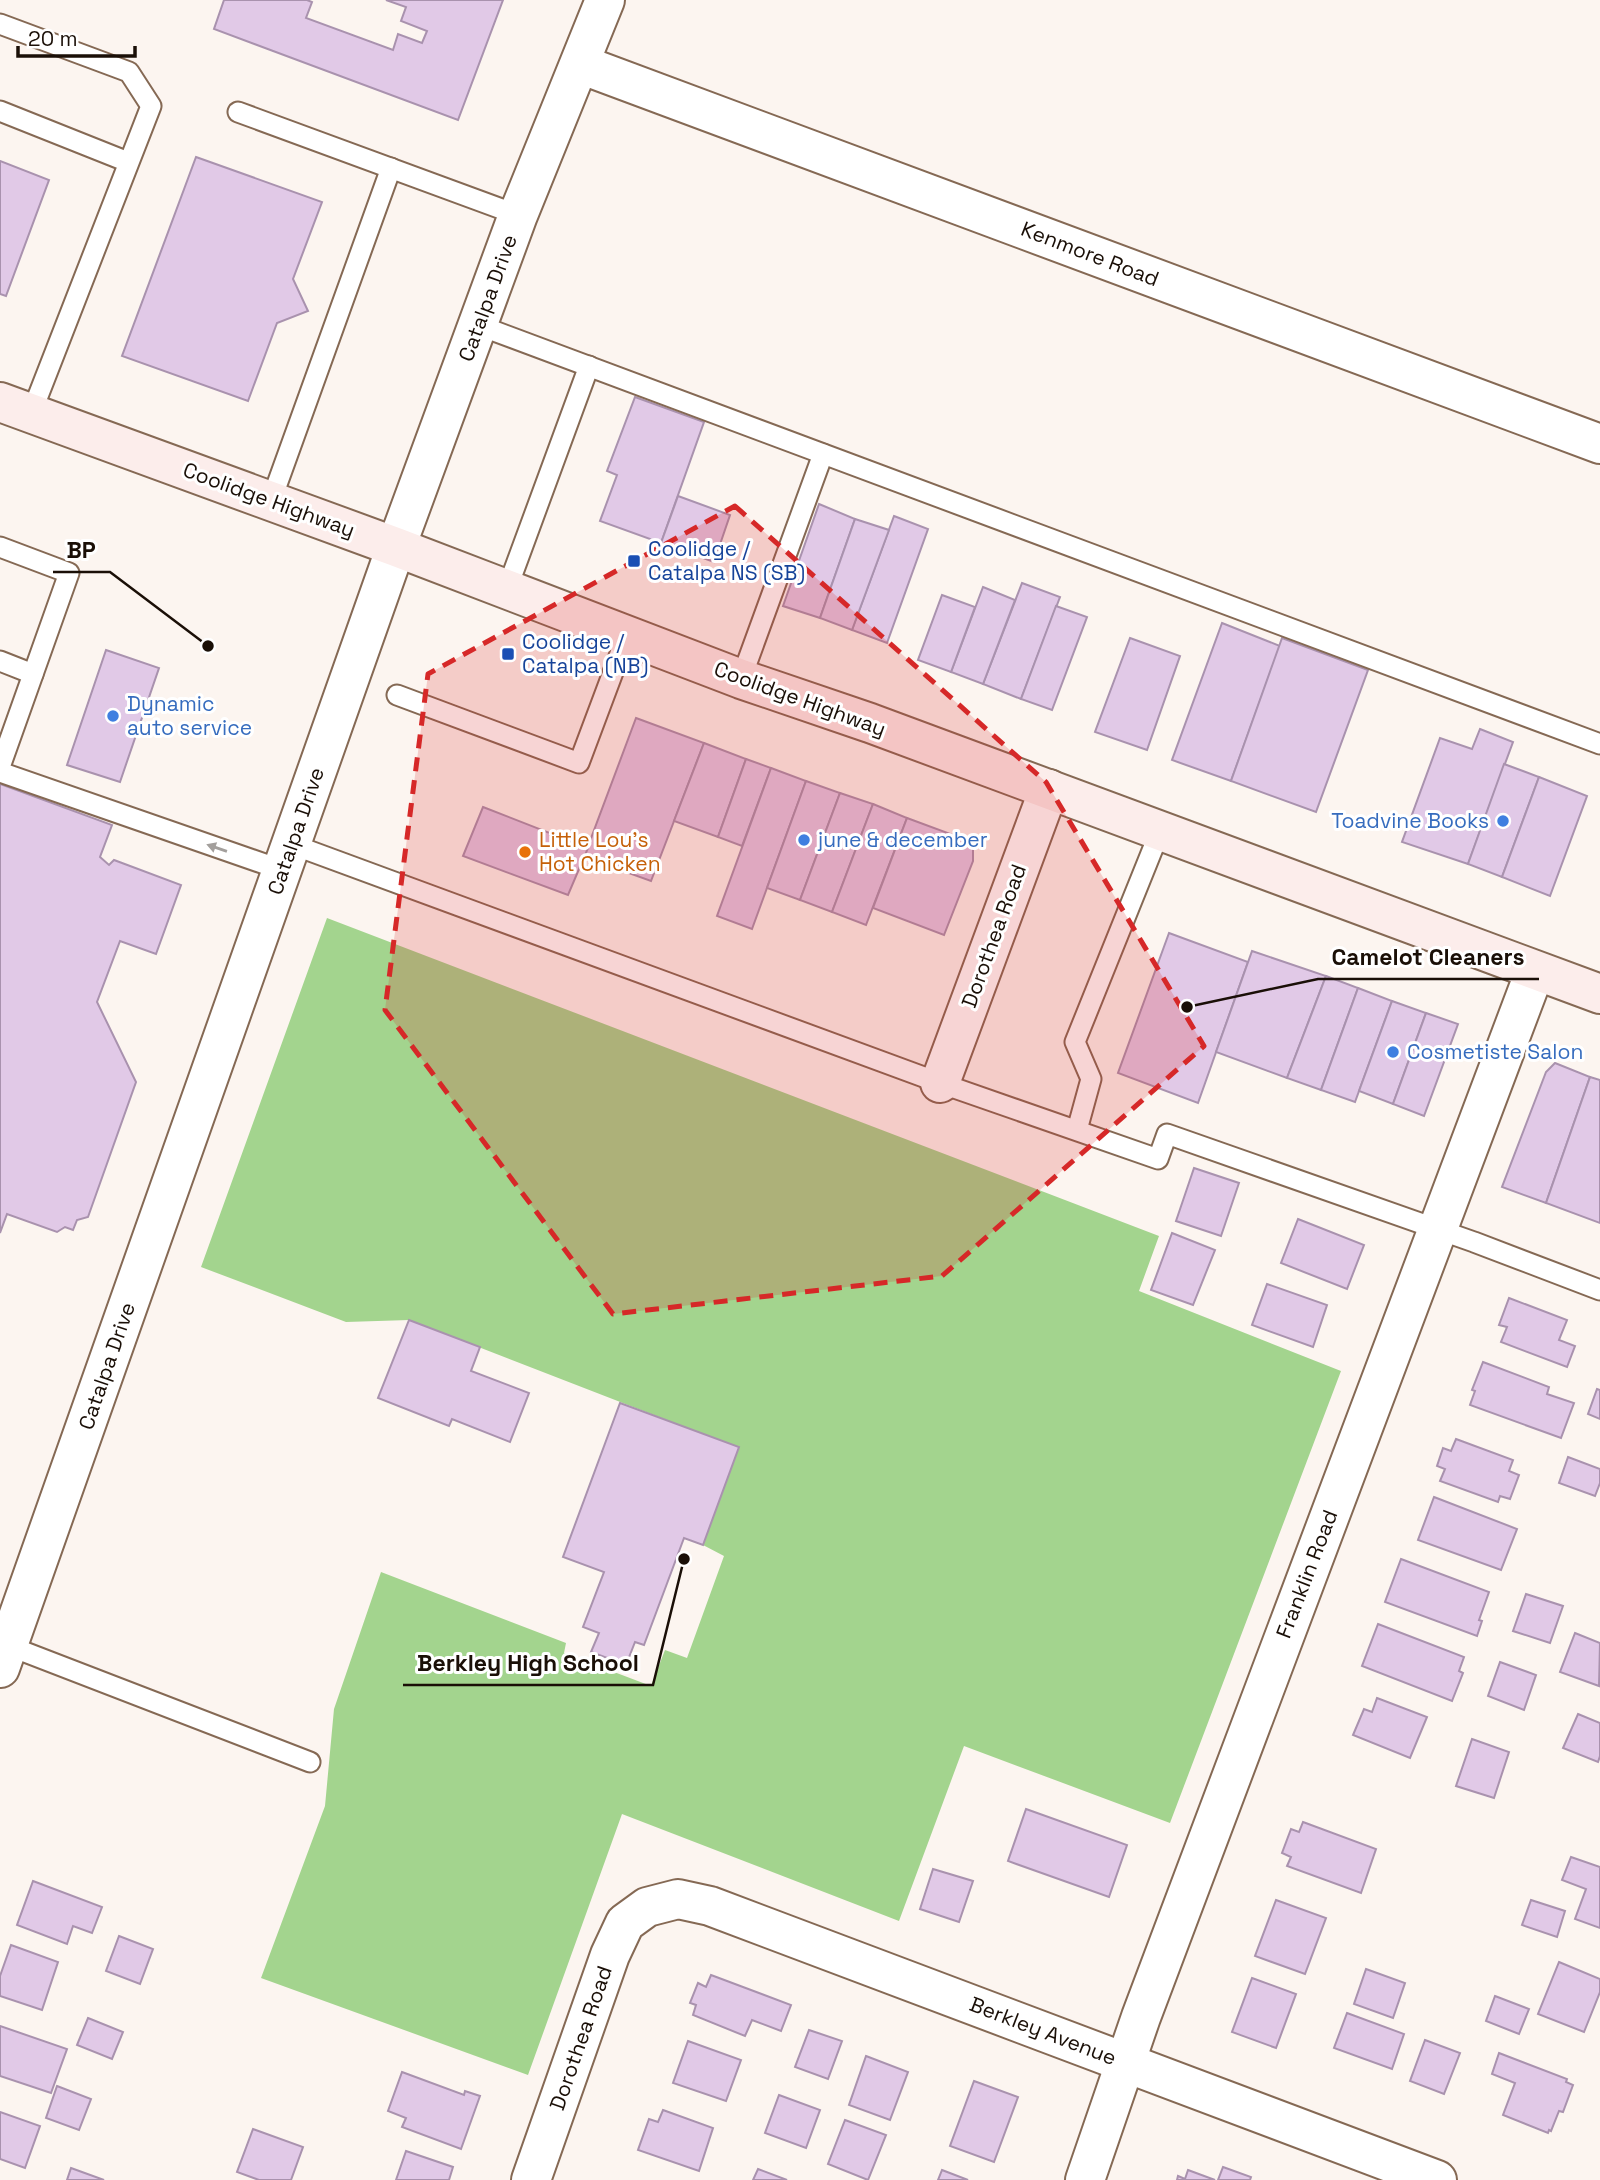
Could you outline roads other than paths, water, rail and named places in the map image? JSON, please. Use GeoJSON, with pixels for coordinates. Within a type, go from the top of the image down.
{"type":"FeatureCollection","features":[{"type":"Feature","properties":{"kind":"main road","name":"Coolidge Highway"},"geometry":{"type":"LineString","coordinates":[[16,408],[396,547],[741,679],[870,723],[1600,994]]}},
{"type":"Feature","properties":{"kind":"street","name":"Catalpa Drive"},"geometry":{"type":"LineString","coordinates":[[3,1652],[396,547],[519,215],[580,64],[598,2]]}},
{"type":"Feature","properties":{"kind":"street","name":"Kenmore Road"},"geometry":{"type":"LineString","coordinates":[[580,64],[1600,444]]}},
{"type":"Feature","properties":{"kind":"street","name":"Dorothea Road"},"geometry":{"type":"LineString","coordinates":[[940,1083],[1049,789]]}},
{"type":"Feature","properties":{"kind":"street","name":"Franklin Road"},"geometry":{"type":"LineString","coordinates":[[1085,2180],[1141,2017],[1535,971]]}},
{"type":"Feature","properties":{"kind":"street","name":"Berkley Avenue"},"geometry":{"type":"LineString","coordinates":[[647,1907],[678,1899],[710,1906],[1437,2180]]}},
{"type":"Feature","properties":{"kind":"street","name":"Dorothea Road"},"geometry":{"type":"LineString","coordinates":[[531,2180],[610,1955],[625,1923],[647,1907]]}},
{"type":"Feature","properties":{"kind":"lane"},"geometry":{"type":"LineString","coordinates":[[0,24],[129,72],[151,106],[16,408]]}},
{"type":"Feature","properties":{"kind":"lane"},"geometry":{"type":"LineString","coordinates":[[0,111],[128,162]]}},
{"type":"Feature","properties":{"kind":"lane"},"geometry":{"type":"LineString","coordinates":[[238,112],[519,215]]}},
{"type":"Feature","properties":{"kind":"lane"},"geometry":{"type":"LineString","coordinates":[[271,501],[390,168]]}},
{"type":"Feature","properties":{"kind":"lane"},"geometry":{"type":"LineString","coordinates":[[478,325],[1600,744]]}},
{"type":"Feature","properties":{"kind":"lane"},"geometry":{"type":"LineString","coordinates":[[507,589],[589,366]]}},
{"type":"Feature","properties":{"kind":"lane"},"geometry":{"type":"LineString","coordinates":[[741,679],[823,454]]}},
{"type":"Feature","properties":{"kind":"lane"},"geometry":{"type":"LineString","coordinates":[[0,548],[69,573],[0,769],[287,857],[1158,1159],[1167,1133],[1438,1229],[1600,1290]]}},
{"type":"Feature","properties":{"kind":"lane"},"geometry":{"type":"LineString","coordinates":[[397,695],[579,763],[627,635]]}},
{"type":"Feature","properties":{"kind":"lane"},"geometry":{"type":"LineString","coordinates":[[0,661],[33,674]]}},
{"type":"Feature","properties":{"kind":"lane"},"geometry":{"type":"LineString","coordinates":[[1077,1130],[1091,1079],[1075,1042],[1160,831]]}},
{"type":"Feature","properties":{"kind":"lane"},"geometry":{"type":"LineString","coordinates":[[3,1652],[310,1762]]}},
{"type":"Feature","properties":{"kind":"place","name":"Coolidge / Catalpa NS (SB)"},"geometry":{"type":"Point","coordinates":[634,561]}},
{"type":"Feature","properties":{"kind":"place","name":"BP"},"geometry":{"type":"Point","coordinates":[208,646]}},
{"type":"Feature","properties":{"kind":"place","name":"Coolidge / Catalpa (NB)"},"geometry":{"type":"Point","coordinates":[508,654]}},
{"type":"Feature","properties":{"kind":"place","name":"Dynamic auto service"},"geometry":{"type":"Point","coordinates":[113,716]}},
{"type":"Feature","properties":{"kind":"place","name":"Toadvine Books"},"geometry":{"type":"Point","coordinates":[1503,821]}},
{"type":"Feature","properties":{"kind":"place","name":"june & december"},"geometry":{"type":"Point","coordinates":[804,840]}},
{"type":"Feature","properties":{"kind":"place","name":"Little Lou's Hot Chicken"},"geometry":{"type":"Point","coordinates":[525,852]}},
{"type":"Feature","properties":{"kind":"place","name":"Camelot Cleaners"},"geometry":{"type":"Point","coordinates":[1187,1007]}},
{"type":"Feature","properties":{"kind":"place","name":"Cosmetiste Salon"},"geometry":{"type":"Point","coordinates":[1393,1052]}},
{"type":"Feature","properties":{"kind":"place","name":"Berkley High School"},"geometry":{"type":"Point","coordinates":[684,1559]}}]}
